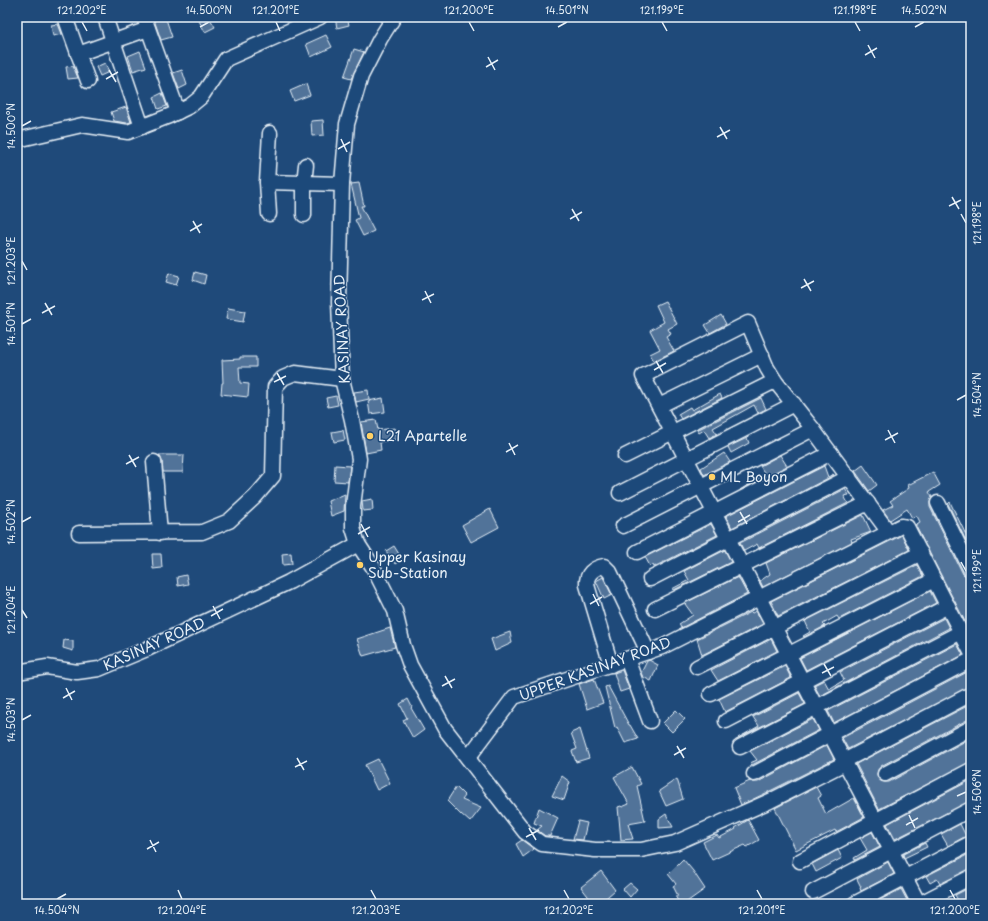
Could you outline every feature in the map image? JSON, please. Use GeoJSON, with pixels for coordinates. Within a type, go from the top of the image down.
{"type":"FeatureCollection","features":[{"type":"Feature","properties":{"kind":"street"},"geometry":{"type":"LineString","coordinates":[[65,17],[88,81]]}},
{"type":"Feature","properties":{"kind":"street"},"geometry":{"type":"LineString","coordinates":[[105,17],[142,127]]}},
{"type":"Feature","properties":{"kind":"street"},"geometry":{"type":"LineString","coordinates":[[17,140],[82,125],[128,132],[142,127],[190,106],[201,97],[226,60],[294,22],[320,17]]}},
{"type":"Feature","properties":{"kind":"street","name":"KASINAY ROAD"},"geometry":{"type":"LineString","coordinates":[[17,672],[47,667],[78,672],[98,669],[147,649],[289,582],[358,544],[353,528],[353,506],[359,459],[352,420],[342,379],[338,302],[342,184],[347,124],[361,76],[380,39],[394,17]]}},
{"type":"Feature","properties":{"kind":"street"},"geometry":{"type":"LineString","coordinates":[[78,54],[113,41],[146,23],[178,112]]}},
{"type":"Feature","properties":{"kind":"street"},"geometry":{"type":"LineString","coordinates":[[269,214],[268,182],[270,133]]}},
{"type":"Feature","properties":{"kind":"street"},"geometry":{"type":"LineString","coordinates":[[304,215],[304,183],[306,165]]}},
{"type":"Feature","properties":{"kind":"street"},"geometry":{"type":"LineString","coordinates":[[268,182],[342,184]]}},
{"type":"Feature","properties":{"kind":"street"},"geometry":{"type":"LineString","coordinates":[[888,531],[767,368],[748,323],[643,376],[919,904],[971,877]]}},
{"type":"Feature","properties":{"kind":"street"},"geometry":{"type":"LineString","coordinates":[[659,406],[762,355]]}},
{"type":"Feature","properties":{"kind":"street"},"geometry":{"type":"LineString","coordinates":[[79,533],[202,532],[229,521],[254,498],[273,476],[275,387],[283,378],[296,374],[342,379]]}},
{"type":"Feature","properties":{"kind":"street"},"geometry":{"type":"LineString","coordinates":[[625,456],[776,381]]}},
{"type":"Feature","properties":{"kind":"street"},"geometry":{"type":"LineString","coordinates":[[620,493],[794,404]]}},
{"type":"Feature","properties":{"kind":"street"},"geometry":{"type":"LineString","coordinates":[[623,526],[813,429]]}},
{"type":"Feature","properties":{"kind":"street"},"geometry":{"type":"LineString","coordinates":[[637,552],[831,453]]}},
{"type":"Feature","properties":{"kind":"street"},"geometry":{"type":"LineString","coordinates":[[154,462],[160,533]]}},
{"type":"Feature","properties":{"kind":"street"},"geometry":{"type":"LineString","coordinates":[[650,579],[849,477]]}},
{"type":"Feature","properties":{"kind":"street"},"geometry":{"type":"LineString","coordinates":[[655,609],[868,503]]}},
{"type":"Feature","properties":{"kind":"street"},"geometry":{"type":"LineString","coordinates":[[938,503],[971,570]]}},
{"type":"Feature","properties":{"kind":"street","name":"UPPER KASINAY ROAD"},"geometry":{"type":"LineString","coordinates":[[468,758],[514,697],[662,647],[888,531],[901,526],[907,527],[920,553]]}},
{"type":"Feature","properties":{"kind":"street"},"geometry":{"type":"LineString","coordinates":[[358,544],[373,567],[395,612],[403,645],[410,665],[445,730],[525,832],[542,844],[595,850],[641,850],[675,843],[770,801],[971,694]]}},
{"type":"Feature","properties":{"kind":"street"},"geometry":{"type":"LineString","coordinates":[[697,667],[920,553],[948,606],[964,629],[971,652]]}},
{"type":"Feature","properties":{"kind":"street"},"geometry":{"type":"LineString","coordinates":[[611,665],[586,580],[597,567],[604,566],[610,572],[648,652]]}},
{"type":"Feature","properties":{"kind":"street"},"geometry":{"type":"LineString","coordinates":[[711,694],[934,580]]}},
{"type":"Feature","properties":{"kind":"street"},"geometry":{"type":"LineString","coordinates":[[726,721],[948,606]]}},
{"type":"Feature","properties":{"kind":"street"},"geometry":{"type":"LineString","coordinates":[[740,747],[964,629]]}},
{"type":"Feature","properties":{"kind":"street"},"geometry":{"type":"LineString","coordinates":[[626,659],[650,721]]}},
{"type":"Feature","properties":{"kind":"street"},"geometry":{"type":"LineString","coordinates":[[754,774],[971,660]]}},
{"type":"Feature","properties":{"kind":"street"},"geometry":{"type":"LineString","coordinates":[[884,774],[971,728]]}},
{"type":"Feature","properties":{"kind":"street"},"geometry":{"type":"LineString","coordinates":[[800,861],[971,770]]}},
{"type":"Feature","properties":{"kind":"street"},"geometry":{"type":"LineString","coordinates":[[813,892],[971,809]]}},
{"type":"Feature","properties":{"kind":"street"},"geometry":{"type":"LineString","coordinates":[[854,904],[971,843]]}},
{"type":"Feature","properties":{"kind":"building"},"geometry":{"type":"Polygon","coordinates":[[[153,17],[161,17],[162,20],[166,19],[172,37],[161,40],[153,17]]]}},
{"type":"Feature","properties":{"kind":"building"},"geometry":{"type":"Polygon","coordinates":[[[197,17],[209,17],[215,27],[205,32],[197,17]]]}},
{"type":"Feature","properties":{"kind":"building"},"geometry":{"type":"Polygon","coordinates":[[[335,17],[347,17],[349,25],[337,28],[335,17]]]}},
{"type":"Feature","properties":{"kind":"building"},"geometry":{"type":"Polygon","coordinates":[[[58,24],[62,34],[53,36],[51,25],[58,24]]]}},
{"type":"Feature","properties":{"kind":"building"},"geometry":{"type":"Polygon","coordinates":[[[326,35],[332,47],[311,57],[306,44],[326,35]]]}},
{"type":"Feature","properties":{"kind":"building"},"geometry":{"type":"Polygon","coordinates":[[[354,49],[364,52],[351,79],[344,77],[354,49]]]}},
{"type":"Feature","properties":{"kind":"building"},"geometry":{"type":"Polygon","coordinates":[[[140,51],[146,67],[133,71],[128,56],[140,51]]]}},
{"type":"Feature","properties":{"kind":"building"},"geometry":{"type":"Polygon","coordinates":[[[105,63],[109,72],[100,76],[96,67],[105,63]]]}},
{"type":"Feature","properties":{"kind":"building"},"geometry":{"type":"Polygon","coordinates":[[[73,66],[78,78],[68,79],[66,67],[73,66]]]}},
{"type":"Feature","properties":{"kind":"building"},"geometry":{"type":"Polygon","coordinates":[[[182,70],[187,85],[179,89],[173,73],[182,70]]]}},
{"type":"Feature","properties":{"kind":"building"},"geometry":{"type":"Polygon","coordinates":[[[306,84],[310,95],[294,101],[290,91],[306,84]]]}},
{"type":"Feature","properties":{"kind":"building"},"geometry":{"type":"Polygon","coordinates":[[[162,93],[167,106],[158,109],[154,97],[162,93]]]}},
{"type":"Feature","properties":{"kind":"building"},"geometry":{"type":"Polygon","coordinates":[[[126,107],[131,122],[127,123],[114,121],[111,112],[126,107]]]}},
{"type":"Feature","properties":{"kind":"building"},"geometry":{"type":"Polygon","coordinates":[[[323,120],[324,135],[312,136],[311,121],[323,120]]]}},
{"type":"Feature","properties":{"kind":"building"},"geometry":{"type":"Polygon","coordinates":[[[359,183],[364,206],[361,206],[374,231],[363,236],[355,220],[359,218],[351,184],[359,183]]]}},
{"type":"Feature","properties":{"kind":"building"},"geometry":{"type":"Polygon","coordinates":[[[195,272],[206,275],[204,284],[193,280],[195,272]]]}},
{"type":"Feature","properties":{"kind":"building"},"geometry":{"type":"Polygon","coordinates":[[[169,273],[179,276],[176,285],[166,282],[169,273]]]}},
{"type":"Feature","properties":{"kind":"building"},"geometry":{"type":"Polygon","coordinates":[[[665,301],[677,324],[668,329],[671,334],[666,337],[674,351],[654,361],[650,354],[660,349],[650,330],[664,322],[656,305],[665,301]]]}},
{"type":"Feature","properties":{"kind":"building"},"geometry":{"type":"Polygon","coordinates":[[[228,308],[245,311],[243,322],[226,319],[228,308]]]}},
{"type":"Feature","properties":{"kind":"building"},"geometry":{"type":"Polygon","coordinates":[[[721,315],[726,324],[710,333],[705,325],[721,315]]]}},
{"type":"Feature","properties":{"kind":"building"},"geometry":{"type":"Polygon","coordinates":[[[240,357],[256,357],[256,367],[239,367],[240,383],[249,384],[248,397],[221,394],[223,383],[222,360],[240,359],[240,357]]]}},
{"type":"Feature","properties":{"kind":"building"},"geometry":{"type":"Polygon","coordinates":[[[368,390],[369,399],[356,402],[354,392],[368,390]]]}},
{"type":"Feature","properties":{"kind":"building"},"geometry":{"type":"Polygon","coordinates":[[[720,394],[722,398],[681,419],[678,414],[690,407],[692,410],[720,394]]]}},
{"type":"Feature","properties":{"kind":"building"},"geometry":{"type":"Polygon","coordinates":[[[336,396],[338,405],[328,407],[326,398],[336,396]]]}},
{"type":"Feature","properties":{"kind":"building"},"geometry":{"type":"Polygon","coordinates":[[[383,398],[385,412],[370,414],[368,401],[383,398]]]}},
{"type":"Feature","properties":{"kind":"building"},"geometry":{"type":"Polygon","coordinates":[[[761,398],[766,409],[758,413],[754,405],[713,428],[717,434],[709,438],[704,430],[699,433],[697,430],[761,398]]]}},
{"type":"Feature","properties":{"kind":"building","name":"L21 Apartelle"},"geometry":{"type":"Polygon","coordinates":[[[376,420],[378,430],[395,428],[397,439],[380,442],[381,450],[366,453],[361,422],[376,420]]]}},
{"type":"Feature","properties":{"kind":"building"},"geometry":{"type":"Polygon","coordinates":[[[343,430],[345,440],[334,442],[332,432],[343,430]]]}},
{"type":"Feature","properties":{"kind":"building"},"geometry":{"type":"Polygon","coordinates":[[[747,438],[749,443],[731,453],[728,447],[747,438]]]}},
{"type":"Feature","properties":{"kind":"building"},"geometry":{"type":"Polygon","coordinates":[[[724,453],[730,462],[704,475],[701,468],[724,453]]]}},
{"type":"Feature","properties":{"kind":"building"},"geometry":{"type":"Polygon","coordinates":[[[159,455],[184,455],[183,472],[163,472],[162,461],[159,455]]]}},
{"type":"Feature","properties":{"kind":"building"},"geometry":{"type":"Polygon","coordinates":[[[780,455],[787,466],[740,490],[765,474],[760,466],[780,455]]]}},
{"type":"Feature","properties":{"kind":"building"},"geometry":{"type":"Polygon","coordinates":[[[335,465],[350,466],[348,482],[334,481],[335,465]]]}},
{"type":"Feature","properties":{"kind":"building"},"geometry":{"type":"Polygon","coordinates":[[[863,465],[877,485],[869,491],[855,471],[863,465]]]}},
{"type":"Feature","properties":{"kind":"building"},"geometry":{"type":"Polygon","coordinates":[[[824,466],[828,477],[833,474],[834,475],[732,528],[726,516],[824,466]]]}},
{"type":"Feature","properties":{"kind":"building"},"geometry":{"type":"Polygon","coordinates":[[[933,472],[940,485],[929,492],[932,497],[930,507],[963,574],[971,578],[971,633],[915,525],[920,522],[917,516],[912,518],[907,509],[890,520],[883,510],[893,505],[890,501],[909,488],[908,485],[933,472]]]}},
{"type":"Feature","properties":{"kind":"building"},"geometry":{"type":"Polygon","coordinates":[[[845,489],[849,495],[844,496],[848,503],[759,548],[757,544],[744,551],[740,543],[845,489]]]}},
{"type":"Feature","properties":{"kind":"building"},"geometry":{"type":"Polygon","coordinates":[[[345,494],[344,511],[331,516],[328,501],[345,494]]]}},
{"type":"Feature","properties":{"kind":"building"},"geometry":{"type":"Polygon","coordinates":[[[372,499],[373,510],[363,511],[362,501],[372,499]]]}},
{"type":"Feature","properties":{"kind":"building"},"geometry":{"type":"Polygon","coordinates":[[[950,502],[971,545],[971,551],[948,504],[950,502]]]}},
{"type":"Feature","properties":{"kind":"building"},"geometry":{"type":"Polygon","coordinates":[[[490,509],[499,527],[471,542],[462,525],[490,509]]]}},
{"type":"Feature","properties":{"kind":"building"},"geometry":{"type":"Polygon","coordinates":[[[863,515],[871,532],[851,539],[852,542],[763,587],[760,581],[770,574],[766,563],[863,515]]]}},
{"type":"Feature","properties":{"kind":"building"},"geometry":{"type":"Polygon","coordinates":[[[711,524],[717,535],[654,567],[653,565],[650,566],[645,557],[711,524]]]}},
{"type":"Feature","properties":{"kind":"building"},"geometry":{"type":"Polygon","coordinates":[[[902,535],[909,550],[778,616],[771,601],[902,535]]]}},
{"type":"Feature","properties":{"kind":"building"},"geometry":{"type":"Polygon","coordinates":[[[394,546],[402,559],[395,564],[386,551],[394,546]]]}},
{"type":"Feature","properties":{"kind":"building"},"geometry":{"type":"Polygon","coordinates":[[[725,550],[731,562],[674,590],[672,589],[689,580],[684,571],[725,550]]]}},
{"type":"Feature","properties":{"kind":"building"},"geometry":{"type":"Polygon","coordinates":[[[291,553],[292,564],[283,565],[282,554],[291,553]]]}},
{"type":"Feature","properties":{"kind":"building"},"geometry":{"type":"Polygon","coordinates":[[[152,554],[161,554],[162,568],[153,569],[152,554]]]}},
{"type":"Feature","properties":{"kind":"building"},"geometry":{"type":"Polygon","coordinates":[[[917,565],[923,576],[839,619],[837,616],[823,624],[825,626],[804,637],[803,636],[810,632],[805,621],[917,565]]]}},
{"type":"Feature","properties":{"kind":"building"},"geometry":{"type":"Polygon","coordinates":[[[186,575],[188,584],[178,586],[177,577],[186,575]]]}},
{"type":"Feature","properties":{"kind":"building"},"geometry":{"type":"Polygon","coordinates":[[[603,577],[612,595],[604,599],[596,581],[603,577]]]}},
{"type":"Feature","properties":{"kind":"building"},"geometry":{"type":"Polygon","coordinates":[[[738,577],[747,594],[681,628],[679,624],[693,615],[685,604],[687,602],[738,577]]]}},
{"type":"Feature","properties":{"kind":"building"},"geometry":{"type":"Polygon","coordinates":[[[930,591],[936,603],[806,670],[800,658],[930,591]]]}},
{"type":"Feature","properties":{"kind":"building"},"geometry":{"type":"Polygon","coordinates":[[[756,611],[763,624],[702,655],[697,639],[751,612],[756,611]]]}},
{"type":"Feature","properties":{"kind":"building"},"geometry":{"type":"Polygon","coordinates":[[[944,618],[949,628],[820,696],[814,685],[824,680],[829,689],[844,680],[840,672],[944,618]]]}},
{"type":"Feature","properties":{"kind":"building"},"geometry":{"type":"Polygon","coordinates":[[[390,628],[395,647],[363,656],[357,639],[390,628]]]}},
{"type":"Feature","properties":{"kind":"building"},"geometry":{"type":"Polygon","coordinates":[[[510,632],[512,643],[495,651],[491,639],[510,632]]]}},
{"type":"Feature","properties":{"kind":"building"},"geometry":{"type":"Polygon","coordinates":[[[771,639],[777,651],[718,681],[711,670],[771,639]]]}},
{"type":"Feature","properties":{"kind":"building"},"geometry":{"type":"Polygon","coordinates":[[[64,640],[73,641],[73,651],[63,648],[64,640]]]}},
{"type":"Feature","properties":{"kind":"building"},"geometry":{"type":"Polygon","coordinates":[[[957,644],[963,655],[834,723],[828,711],[957,644]]]}},
{"type":"Feature","properties":{"kind":"building"},"geometry":{"type":"Polygon","coordinates":[[[649,660],[658,665],[651,681],[643,677],[641,673],[649,660]]]}},
{"type":"Feature","properties":{"kind":"building"},"geometry":{"type":"Polygon","coordinates":[[[785,666],[791,678],[725,712],[719,699],[785,666]]]}},
{"type":"Feature","properties":{"kind":"building"},"geometry":{"type":"Polygon","coordinates":[[[622,670],[629,689],[620,692],[614,673],[622,670]]]}},
{"type":"Feature","properties":{"kind":"building"},"geometry":{"type":"Polygon","coordinates":[[[971,670],[971,686],[848,749],[842,738],[971,670]]]}},
{"type":"Feature","properties":{"kind":"building"},"geometry":{"type":"Polygon","coordinates":[[[594,679],[603,703],[587,709],[579,684],[594,679]]]}},
{"type":"Feature","properties":{"kind":"building"},"geometry":{"type":"Polygon","coordinates":[[[608,686],[638,739],[625,743],[617,727],[615,728],[605,687],[608,686]]]}},
{"type":"Feature","properties":{"kind":"building"},"geometry":{"type":"Polygon","coordinates":[[[799,693],[805,704],[738,738],[759,726],[753,717],[799,693]]]}},
{"type":"Feature","properties":{"kind":"building"},"geometry":{"type":"Polygon","coordinates":[[[408,699],[412,707],[411,708],[424,730],[413,738],[403,720],[407,718],[400,704],[408,699]]]}},
{"type":"Feature","properties":{"kind":"building"},"geometry":{"type":"Polygon","coordinates":[[[971,704],[971,720],[967,720],[881,766],[877,774],[881,781],[889,782],[971,738],[971,762],[879,809],[856,764],[971,704]]]}},
{"type":"Feature","properties":{"kind":"building"},"geometry":{"type":"Polygon","coordinates":[[[676,710],[685,719],[672,732],[663,723],[676,710]]]}},
{"type":"Feature","properties":{"kind":"building"},"geometry":{"type":"Polygon","coordinates":[[[813,719],[819,730],[752,765],[750,763],[757,760],[750,751],[813,719]]]}},
{"type":"Feature","properties":{"kind":"building"},"geometry":{"type":"Polygon","coordinates":[[[580,729],[589,758],[576,762],[572,751],[577,749],[571,733],[580,729]]]}},
{"type":"Feature","properties":{"kind":"building"},"geometry":{"type":"Polygon","coordinates":[[[827,745],[834,759],[741,805],[734,788],[750,781],[758,782],[827,745]]]}},
{"type":"Feature","properties":{"kind":"building"},"geometry":{"type":"Polygon","coordinates":[[[378,759],[390,783],[377,790],[365,765],[378,759]]]}},
{"type":"Feature","properties":{"kind":"building"},"geometry":{"type":"Polygon","coordinates":[[[632,767],[641,784],[637,786],[645,821],[628,824],[633,839],[621,840],[618,807],[629,804],[614,777],[632,767]]]}},
{"type":"Feature","properties":{"kind":"building"},"geometry":{"type":"Polygon","coordinates":[[[562,776],[570,782],[564,800],[552,796],[562,776]]]}},
{"type":"Feature","properties":{"kind":"building"},"geometry":{"type":"Polygon","coordinates":[[[677,779],[683,799],[666,806],[659,791],[677,779]]]}},
{"type":"Feature","properties":{"kind":"building"},"geometry":{"type":"Polygon","coordinates":[[[971,780],[971,801],[895,839],[887,824],[971,780]]]}},
{"type":"Feature","properties":{"kind":"building"},"geometry":{"type":"Polygon","coordinates":[[[456,787],[465,796],[462,800],[481,808],[470,822],[447,801],[456,787]]]}},
{"type":"Feature","properties":{"kind":"building"},"geometry":{"type":"Polygon","coordinates":[[[816,787],[821,796],[818,798],[826,814],[854,798],[864,817],[836,832],[835,830],[796,850],[775,808],[816,787]]]}},
{"type":"Feature","properties":{"kind":"building"},"geometry":{"type":"Polygon","coordinates":[[[539,808],[558,818],[550,836],[545,836],[537,830],[542,826],[534,823],[539,808]]]}},
{"type":"Feature","properties":{"kind":"building"},"geometry":{"type":"Polygon","coordinates":[[[666,814],[673,827],[659,828],[659,819],[666,814]]]}},
{"type":"Feature","properties":{"kind":"building"},"geometry":{"type":"Polygon","coordinates":[[[748,820],[759,840],[747,847],[745,845],[712,860],[703,842],[717,835],[719,838],[736,829],[735,828],[748,820]]]}},
{"type":"Feature","properties":{"kind":"building"},"geometry":{"type":"Polygon","coordinates":[[[578,821],[587,823],[583,840],[573,839],[578,821]]]}},
{"type":"Feature","properties":{"kind":"building"},"geometry":{"type":"Polygon","coordinates":[[[960,824],[966,836],[948,846],[941,834],[960,824]]]}},
{"type":"Feature","properties":{"kind":"building"},"geometry":{"type":"Polygon","coordinates":[[[872,832],[880,847],[855,860],[854,858],[867,850],[860,838],[872,832]]]}},
{"type":"Feature","properties":{"kind":"building"},"geometry":{"type":"Polygon","coordinates":[[[522,840],[534,849],[523,857],[516,844],[522,840]]]}},
{"type":"Feature","properties":{"kind":"building"},"geometry":{"type":"Polygon","coordinates":[[[925,843],[927,847],[904,858],[903,854],[925,843]]]}},
{"type":"Feature","properties":{"kind":"building"},"geometry":{"type":"Polygon","coordinates":[[[838,850],[842,858],[816,872],[812,864],[838,850]]]}},
{"type":"Feature","properties":{"kind":"building"},"geometry":{"type":"Polygon","coordinates":[[[971,853],[971,869],[940,884],[937,879],[930,883],[926,876],[971,853]]]}},
{"type":"Feature","properties":{"kind":"building"},"geometry":{"type":"Polygon","coordinates":[[[683,859],[705,889],[684,904],[680,904],[675,896],[678,896],[673,886],[676,884],[668,874],[683,859]]]}},
{"type":"Feature","properties":{"kind":"building"},"geometry":{"type":"Polygon","coordinates":[[[888,862],[894,874],[861,891],[861,887],[857,879],[888,862]]]}},
{"type":"Feature","properties":{"kind":"building"},"geometry":{"type":"Polygon","coordinates":[[[601,871],[615,890],[599,904],[594,904],[581,887],[601,871]]]}},
{"type":"Feature","properties":{"kind":"building"},"geometry":{"type":"Polygon","coordinates":[[[630,883],[637,889],[630,897],[623,889],[630,883]]]}},
{"type":"Feature","properties":{"kind":"building"},"geometry":{"type":"Polygon","coordinates":[[[971,887],[971,904],[960,904],[955,895],[971,887]]]}},
{"type":"Feature","properties":{"kind":"building"},"geometry":{"type":"Polygon","coordinates":[[[901,889],[909,904],[872,904],[901,889]]]}},
{"type":"Feature","properties":{"kind":"place","name":"L21 Apartelle"},"geometry":{"type":"Point","coordinates":[370,436]}},
{"type":"Feature","properties":{"kind":"place","name":"ML Boyon"},"geometry":{"type":"Point","coordinates":[712,477]}},
{"type":"Feature","properties":{"kind":"place","name":"Upper Kasinay Sub-Station"},"geometry":{"type":"Point","coordinates":[360,565]}}]}
